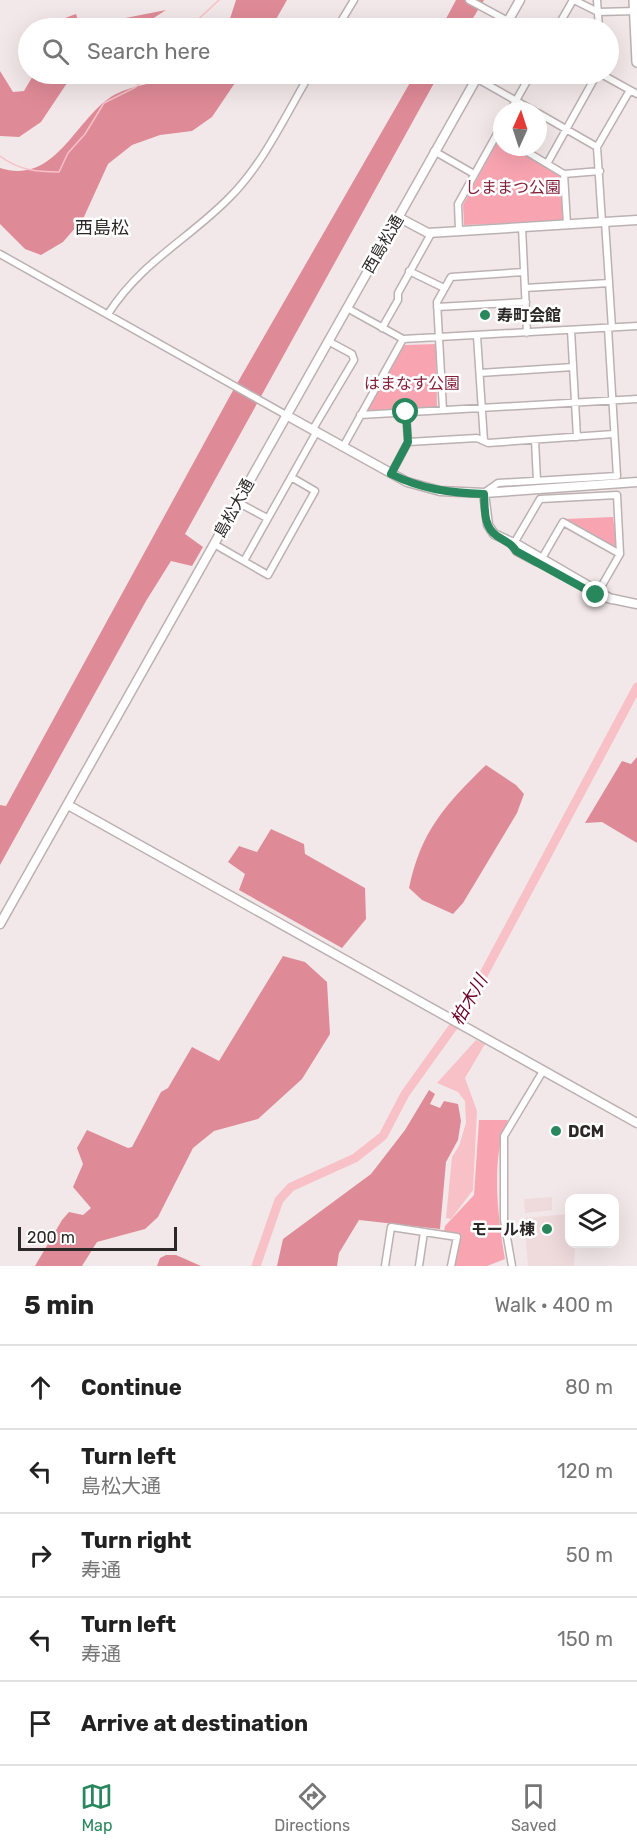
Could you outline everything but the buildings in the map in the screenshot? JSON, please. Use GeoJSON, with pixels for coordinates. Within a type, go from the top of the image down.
{"type":"FeatureCollection","features":[{"type":"Feature","properties":{"kind":"main road"},"geometry":{"type":"LineString","coordinates":[[634,0],[637,62]]}},
{"type":"Feature","properties":{"kind":"street"},"geometry":{"type":"LineString","coordinates":[[343,18],[354,0]]}},
{"type":"Feature","properties":{"kind":"street"},"geometry":{"type":"LineString","coordinates":[[469,0],[496,18]]}},
{"type":"Feature","properties":{"kind":"street"},"geometry":{"type":"LineString","coordinates":[[510,18],[520,0]]}},
{"type":"Feature","properties":{"kind":"street"},"geometry":{"type":"LineString","coordinates":[[563,18],[573,0],[598,12],[636,11]]}},
{"type":"Feature","properties":{"kind":"street"},"geometry":{"type":"LineString","coordinates":[[597,0],[598,18]]}},
{"type":"Feature","properties":{"kind":"street"},"geometry":{"type":"LineString","coordinates":[[108,314],[134,278],[230,197],[254,168],[304,84]]}},
{"type":"Feature","properties":{"kind":"street","name":"西島松通"},"geometry":{"type":"LineString","coordinates":[[286,414],[472,84]]}},
{"type":"Feature","properties":{"kind":"street"},"geometry":{"type":"LineString","coordinates":[[489,84],[516,101],[525,84]]}},
{"type":"Feature","properties":{"kind":"street"},"geometry":{"type":"LineString","coordinates":[[548,162],[591,84]]}},
{"type":"Feature","properties":{"kind":"street"},"geometry":{"type":"LineString","coordinates":[[619,84],[637,94]]}},
{"type":"Feature","properties":{"kind":"street"},"geometry":{"type":"LineString","coordinates":[[484,494],[498,483],[616,476],[611,400],[609,283],[597,147],[630,90]]}},
{"type":"Feature","properties":{"kind":"street"},"geometry":{"type":"LineString","coordinates":[[547,119],[597,147]]}},
{"type":"Feature","properties":{"kind":"street"},"geometry":{"type":"LineString","coordinates":[[459,230],[458,204],[493,146]]}},
{"type":"Feature","properties":{"kind":"street"},"geometry":{"type":"LineString","coordinates":[[434,152],[474,174]]}},
{"type":"Feature","properties":{"kind":"street"},"geometry":{"type":"LineString","coordinates":[[536,156],[564,174],[600,171]]}},
{"type":"Feature","properties":{"kind":"street"},"geometry":{"type":"LineString","coordinates":[[564,174],[567,224]]}},
{"type":"Feature","properties":{"kind":"street"},"geometry":{"type":"LineString","coordinates":[[398,217],[428,233],[637,220]]}},
{"type":"Feature","properties":{"kind":"street"},"geometry":{"type":"LineString","coordinates":[[522,227],[527,333]]}},
{"type":"Feature","properties":{"kind":"street"},"geometry":{"type":"LineString","coordinates":[[382,328],[398,300],[398,293],[432,232]]}},
{"type":"Feature","properties":{"kind":"street"},"geometry":{"type":"LineString","coordinates":[[0,254],[391,474],[417,486],[440,491],[484,494],[637,482]]}},
{"type":"Feature","properties":{"kind":"street"},"geometry":{"type":"LineString","coordinates":[[410,271],[444,288]]}},
{"type":"Feature","properties":{"kind":"street"},"geometry":{"type":"LineString","coordinates":[[443,410],[437,307],[444,288],[451,278],[524,272]]}},
{"type":"Feature","properties":{"kind":"street"},"geometry":{"type":"LineString","coordinates":[[525,288],[609,283]]}},
{"type":"Feature","properties":{"kind":"street"},"geometry":{"type":"LineString","coordinates":[[437,307],[526,302]]}},
{"type":"Feature","properties":{"kind":"street"},"geometry":{"type":"LineString","coordinates":[[346,308],[402,339],[637,326]]}},
{"type":"Feature","properties":{"kind":"street"},"geometry":{"type":"LineString","coordinates":[[572,330],[577,437]]}},
{"type":"Feature","properties":{"kind":"street"},"geometry":{"type":"LineString","coordinates":[[477,336],[484,441]]}},
{"type":"Feature","properties":{"kind":"street"},"geometry":{"type":"LineString","coordinates":[[343,447],[402,339]]}},
{"type":"Feature","properties":{"kind":"street"},"geometry":{"type":"LineString","coordinates":[[244,561],[354,360],[352,354],[328,341]]}},
{"type":"Feature","properties":{"kind":"street"},"geometry":{"type":"LineString","coordinates":[[480,373],[573,367]]}},
{"type":"Feature","properties":{"kind":"street"},"geometry":{"type":"LineString","coordinates":[[360,415],[637,399]]}},
{"type":"Feature","properties":{"kind":"street"},"geometry":{"type":"LineString","coordinates":[[391,474],[408,442],[406,412]]}},
{"type":"Feature","properties":{"kind":"street","name":"島松大通"},"geometry":{"type":"LineString","coordinates":[[0,924],[286,414]]}},
{"type":"Feature","properties":{"kind":"street"},"geometry":{"type":"LineString","coordinates":[[408,442],[477,438],[484,441],[535,440],[614,434]]}},
{"type":"Feature","properties":{"kind":"street"},"geometry":{"type":"LineString","coordinates":[[535,440],[537,481]]}},
{"type":"Feature","properties":{"kind":"street"},"geometry":{"type":"LineString","coordinates":[[214,544],[268,575],[315,491],[291,477]]}},
{"type":"Feature","properties":{"kind":"street"},"geometry":{"type":"LineString","coordinates":[[484,494],[490,530],[513,545],[516,551],[540,561],[611,599],[637,604]]}},
{"type":"Feature","properties":{"kind":"street"},"geometry":{"type":"LineString","coordinates":[[513,545],[540,498],[617,495],[620,554],[598,593]]}},
{"type":"Feature","properties":{"kind":"street"},"geometry":{"type":"LineString","coordinates":[[237,502],[267,518]]}},
{"type":"Feature","properties":{"kind":"street"},"geometry":{"type":"LineString","coordinates":[[540,561],[563,522],[620,554]]}},
{"type":"Feature","properties":{"kind":"street"},"geometry":{"type":"LineString","coordinates":[[68,805],[637,1123]]}},
{"type":"Feature","properties":{"kind":"street"},"geometry":{"type":"LineString","coordinates":[[512,1266],[504,1220],[504,1136],[543,1071]]}},
{"type":"Feature","properties":{"kind":"street"},"geometry":{"type":"LineString","coordinates":[[385,1266],[391,1227],[457,1237],[451,1266]]}},
{"type":"Feature","properties":{"kind":"street"},"geometry":{"type":"LineString","coordinates":[[419,1266],[424,1232]]}},
{"type":"Feature","properties":{"kind":"shaded area"},"geometry":{"type":"Polygon","coordinates":[[[236,0],[287,0],[277,18],[230,18],[236,0]]]}},
{"type":"Feature","properties":{"kind":"shaded area"},"geometry":{"type":"Polygon","coordinates":[[[456,0],[484,0],[473,18],[446,18],[456,0]]]}},
{"type":"Feature","properties":{"kind":"shaded area"},"geometry":{"type":"Polygon","coordinates":[[[166,10],[154,18],[126,18],[166,10]]]}},
{"type":"Feature","properties":{"kind":"shaded area"},"geometry":{"type":"Polygon","coordinates":[[[76,14],[77,18],[65,18],[76,14]]]}},
{"type":"Feature","properties":{"kind":"shaded area"},"geometry":{"type":"Polygon","coordinates":[[[0,71],[13,92],[24,91],[28,84],[66,84],[41,122],[19,137],[0,136],[0,71]]]}},
{"type":"Feature","properties":{"kind":"shaded area"},"geometry":{"type":"Polygon","coordinates":[[[147,84],[234,84],[212,117],[192,131],[160,135],[132,145],[108,164],[83,219],[63,242],[41,255],[25,249],[0,224],[0,168],[19,171],[36,167],[50,159],[100,105],[114,95],[147,84]]]}},
{"type":"Feature","properties":{"kind":"shaded area"},"geometry":{"type":"Polygon","coordinates":[[[409,84],[433,84],[185,534],[203,547],[192,566],[171,561],[146,601],[0,865],[0,805],[6,806],[231,394],[409,84]]]}},
{"type":"Feature","properties":{"kind":"shaded area"},"geometry":{"type":"Polygon","coordinates":[[[637,757],[637,843],[602,822],[585,823],[622,761],[631,764],[637,757]]]}},
{"type":"Feature","properties":{"kind":"shaded area"},"geometry":{"type":"Polygon","coordinates":[[[486,765],[516,785],[524,794],[517,813],[463,903],[453,914],[422,900],[409,888],[420,850],[437,820],[458,793],[486,765]]]}},
{"type":"Feature","properties":{"kind":"shaded area"},"geometry":{"type":"Polygon","coordinates":[[[271,829],[304,844],[305,854],[365,888],[366,919],[342,948],[239,890],[245,874],[228,862],[239,846],[257,852],[271,829]]]}},
{"type":"Feature","properties":{"kind":"shaded area"},"geometry":{"type":"Polygon","coordinates":[[[283,956],[305,962],[327,982],[330,1034],[302,1079],[258,1119],[214,1131],[193,1148],[158,1217],[145,1229],[97,1242],[82,1266],[35,1266],[69,1212],[83,1215],[91,1208],[73,1187],[83,1164],[77,1148],[87,1130],[128,1148],[132,1147],[161,1092],[168,1088],[192,1047],[219,1061],[283,956]]]}},
{"type":"Feature","properties":{"kind":"shaded area"},"geometry":{"type":"Polygon","coordinates":[[[476,1040],[485,1044],[465,1078],[477,1111],[473,1190],[451,1219],[446,1218],[452,1157],[459,1146],[466,1123],[465,1101],[458,1092],[437,1083],[476,1040]]]}},
{"type":"Feature","properties":{"kind":"shaded area"},"geometry":{"type":"Polygon","coordinates":[[[429,1090],[435,1094],[430,1104],[440,1108],[444,1101],[458,1104],[461,1121],[458,1140],[446,1162],[440,1229],[359,1220],[339,1253],[337,1266],[277,1266],[283,1239],[371,1174],[405,1130],[429,1090]]]}},
{"type":"Feature","properties":{"kind":"shaded area"},"geometry":{"type":"Polygon","coordinates":[[[552,1197],[552,1210],[525,1213],[524,1199],[552,1197]]]}},
{"type":"Feature","properties":{"kind":"shaded area","name":"モール棟"},"geometry":{"type":"Polygon","coordinates":[[[565,1214],[565,1248],[575,1248],[574,1266],[528,1266],[524,1218],[565,1214]]]}},
{"type":"Feature","properties":{"kind":"shaded area"},"geometry":{"type":"Polygon","coordinates":[[[166,1255],[176,1255],[201,1266],[157,1266],[160,1258],[166,1255]]]}},
{"type":"Feature","properties":{"kind":"green space","name":"しままつ公園"},"geometry":{"type":"Polygon","coordinates":[[[493,149],[493,156],[529,156],[559,173],[561,177],[563,221],[464,225],[463,205],[493,149]]]}},
{"type":"Feature","properties":{"kind":"green space","name":"はまなす公園"},"geometry":{"type":"Polygon","coordinates":[[[436,344],[437,407],[370,412],[368,409],[404,345],[436,344]]]}},
{"type":"Feature","properties":{"kind":"green space"},"geometry":{"type":"Polygon","coordinates":[[[613,517],[617,545],[613,547],[565,519],[613,517]]]}},
{"type":"Feature","properties":{"kind":"green space"},"geometry":{"type":"Polygon","coordinates":[[[479,1120],[508,1120],[502,1135],[497,1170],[498,1207],[505,1259],[487,1266],[454,1266],[460,1234],[444,1231],[445,1226],[474,1195],[479,1120]]]}},
{"type":"Feature","properties":{"kind":"waterway"},"geometry":{"type":"LineString","coordinates":[[200,18],[219,0]]}},
{"type":"Feature","properties":{"kind":"waterway"},"geometry":{"type":"LineString","coordinates":[[0,156],[28,169],[59,172],[68,153],[85,134],[104,103],[139,84]]}},
{"type":"Feature","properties":{"kind":"waterway","name":"柏木川"},"geometry":{"type":"LineString","coordinates":[[256,1266],[279,1200],[291,1187],[355,1158],[383,1136],[405,1094],[463,1013],[637,687]]}},
{"type":"Feature","properties":{"kind":"place","name":"寿町会館"},"geometry":{"type":"Point","coordinates":[485,315]}},
{"type":"Feature","properties":{"kind":"place","name":"DCM"},"geometry":{"type":"Point","coordinates":[556,1131]}},
{"type":"Feature","properties":{"kind":"place","name":"モール棟"},"geometry":{"type":"Point","coordinates":[547,1229]}},
{"type":"Feature","properties":{"kind":"district","name":"西島松"},"geometry":{"type":"Point","coordinates":[102,228]}},
{"type":"Feature","properties":{"kind":"route"},"geometry":{"type":"LineString","coordinates":[[406,412],[408,442],[391,474],[417,486],[440,491],[484,494],[485,514],[490,530],[494,534],[513,545],[516,551],[596,595]]}}]}
